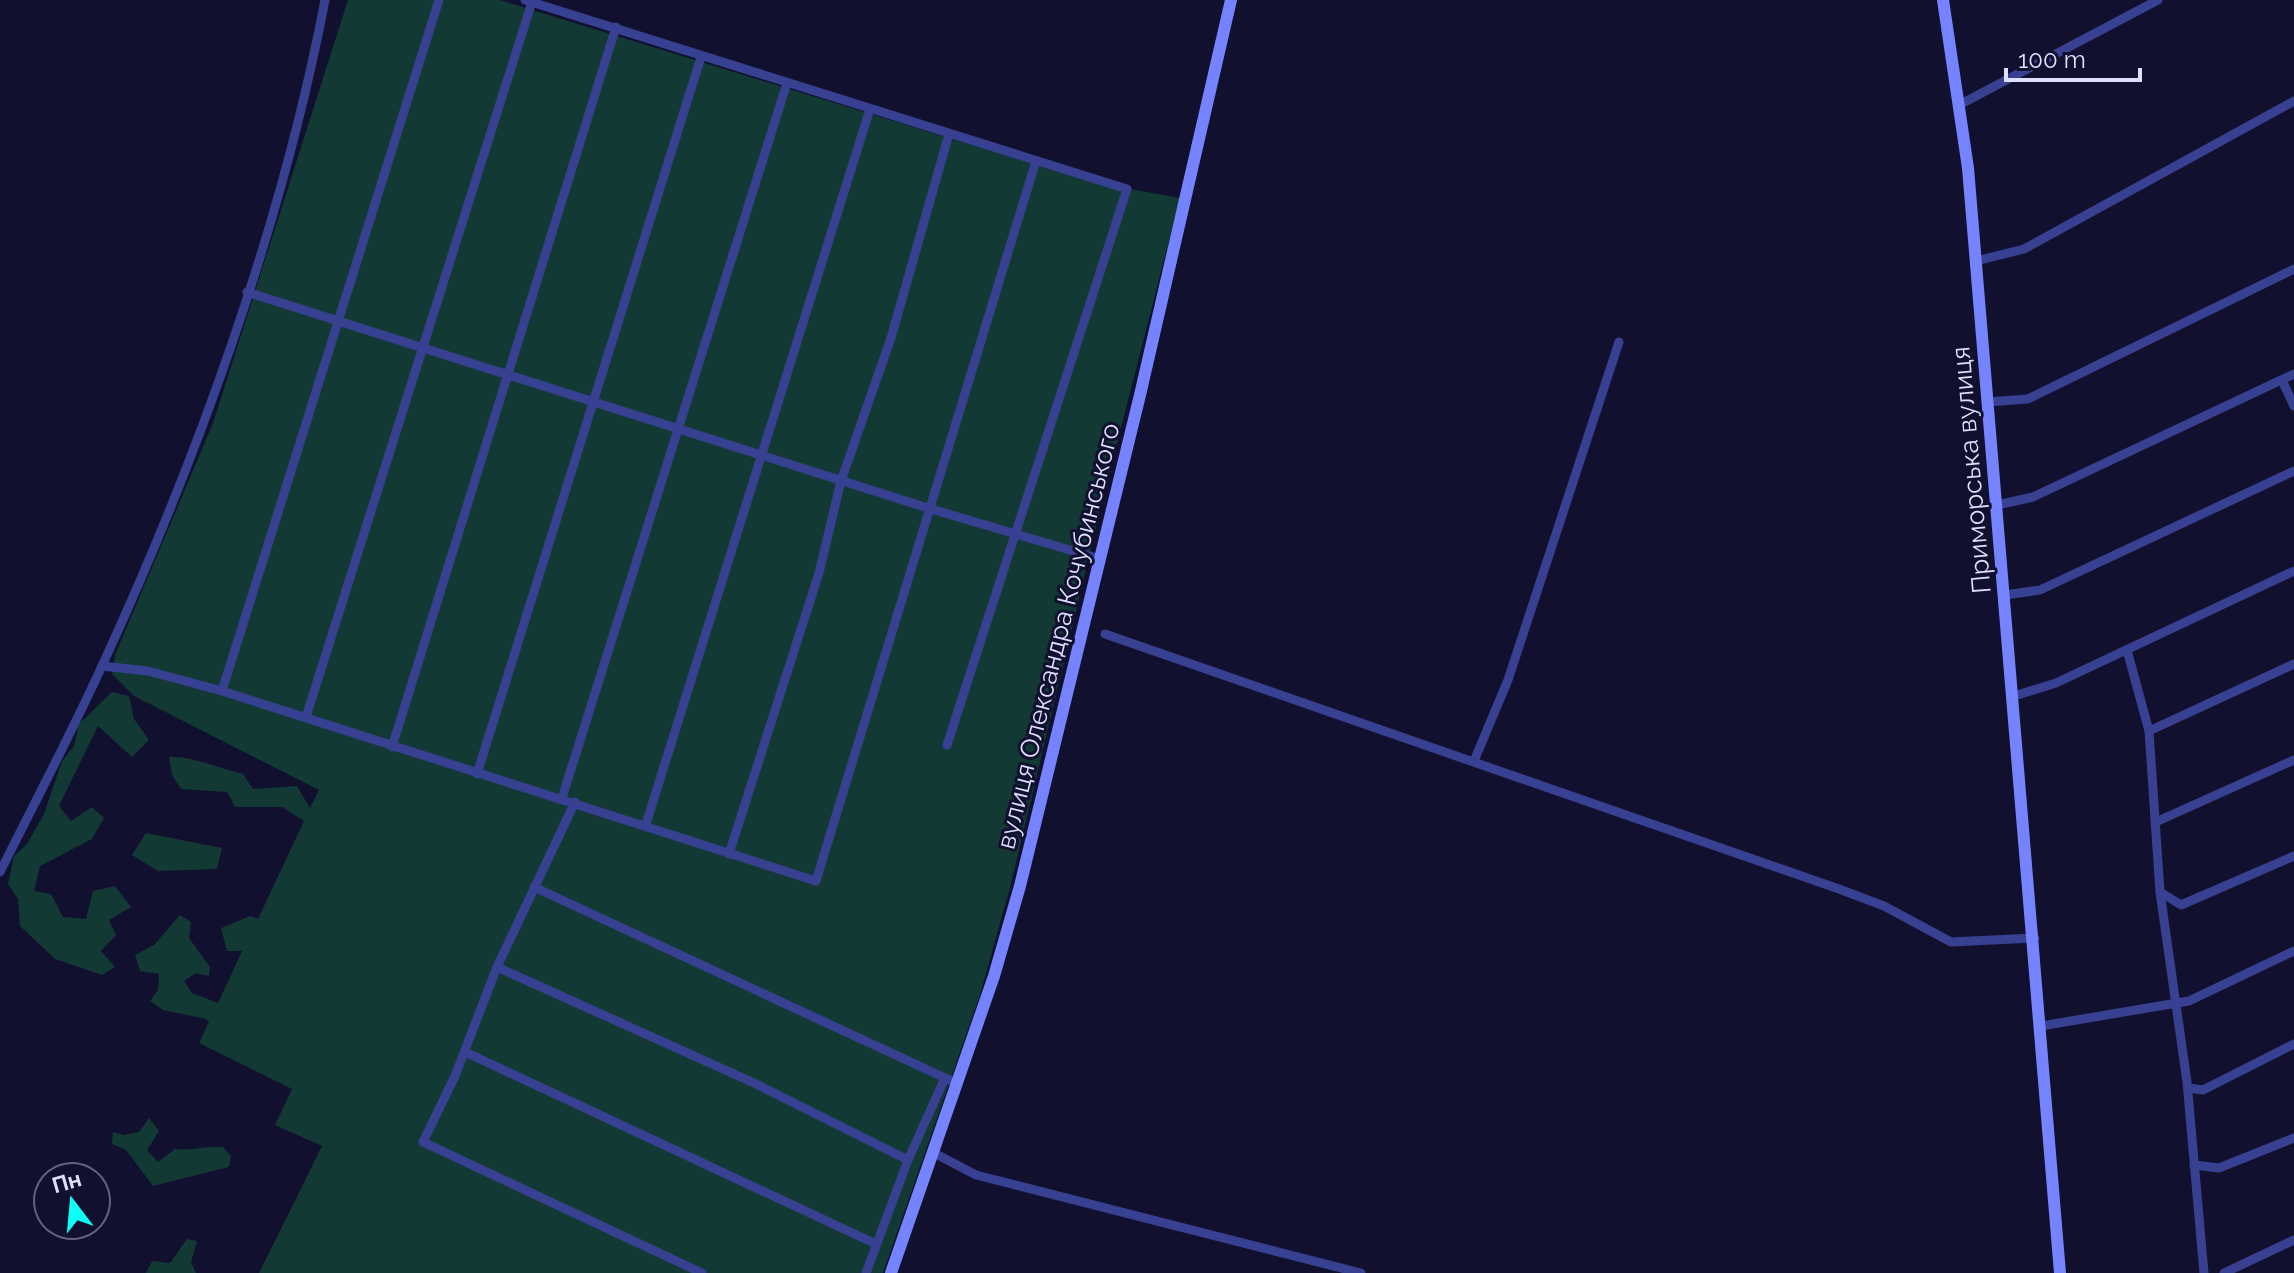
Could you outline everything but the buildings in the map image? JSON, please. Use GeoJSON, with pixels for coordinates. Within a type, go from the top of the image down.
{"type":"FeatureCollection","features":[{"type":"Feature","properties":{"kind":"street"},"geometry":{"type":"LineString","coordinates":[[0,872],[102,666],[178,484],[247,292],[288,162],[325,0]]}},
{"type":"Feature","properties":{"kind":"street"},"geometry":{"type":"LineString","coordinates":[[222,691],[439,0]]}},
{"type":"Feature","properties":{"kind":"street","name":"вулиця Олександра Кочубинського"},"geometry":{"type":"LineString","coordinates":[[891,1273],[934,1153],[952,1081],[1020,886],[1097,558],[1140,395],[1231,0]]}},
{"type":"Feature","properties":{"kind":"street","name":"Приморська вулиця"},"geometry":{"type":"LineString","coordinates":[[1943,0],[1961,104],[1976,261],[2035,938],[2060,1273]]}},
{"type":"Feature","properties":{"kind":"street"},"geometry":{"type":"LineString","coordinates":[[1961,104],[2158,0]]}},
{"type":"Feature","properties":{"kind":"street"},"geometry":{"type":"LineString","coordinates":[[306,717],[423,349],[528,1],[1127,189],[1018,534],[947,745]]}},
{"type":"Feature","properties":{"kind":"street"},"geometry":{"type":"LineString","coordinates":[[392,747],[616,27]]}},
{"type":"Feature","properties":{"kind":"street"},"geometry":{"type":"LineString","coordinates":[[477,774],[701,57]]}},
{"type":"Feature","properties":{"kind":"street"},"geometry":{"type":"LineString","coordinates":[[562,798],[787,83]]}},
{"type":"Feature","properties":{"kind":"street"},"geometry":{"type":"LineString","coordinates":[[1976,261],[2024,249],[2294,101]]}},
{"type":"Feature","properties":{"kind":"street"},"geometry":{"type":"LineString","coordinates":[[646,824],[715,613],[760,455],[870,109]]}},
{"type":"Feature","properties":{"kind":"street"},"geometry":{"type":"LineString","coordinates":[[729,854],[819,573],[841,481],[891,338],[949,134]]}},
{"type":"Feature","properties":{"kind":"street"},"geometry":{"type":"LineString","coordinates":[[102,666],[148,671],[222,691],[477,774],[646,824],[816,881],[1036,161]]}},
{"type":"Feature","properties":{"kind":"street"},"geometry":{"type":"LineString","coordinates":[[1987,402],[2028,399],[2294,269]]}},
{"type":"Feature","properties":{"kind":"street"},"geometry":{"type":"LineString","coordinates":[[247,292],[841,481],[1097,558]]}},
{"type":"Feature","properties":{"kind":"street"},"geometry":{"type":"LineString","coordinates":[[1474,761],[1513,666],[1619,342]]}},
{"type":"Feature","properties":{"kind":"street"},"geometry":{"type":"LineString","coordinates":[[1997,505],[2033,497],[2294,374]]}},
{"type":"Feature","properties":{"kind":"street"},"geometry":{"type":"LineString","coordinates":[[2282,380],[2294,406]]}},
{"type":"Feature","properties":{"kind":"street"},"geometry":{"type":"LineString","coordinates":[[2005,595],[2040,590],[2294,471]]}},
{"type":"Feature","properties":{"kind":"street"},"geometry":{"type":"LineString","coordinates":[[2014,696],[2056,683],[2294,571]]}},
{"type":"Feature","properties":{"kind":"street"},"geometry":{"type":"LineString","coordinates":[[1105,634],[1884,906],[1951,942],[2035,938]]}},
{"type":"Feature","properties":{"kind":"street"},"geometry":{"type":"LineString","coordinates":[[2127,650],[2149,731],[2158,821],[2160,892],[2188,1088],[2204,1273]]}},
{"type":"Feature","properties":{"kind":"street"},"geometry":{"type":"LineString","coordinates":[[2149,731],[2294,664]]}},
{"type":"Feature","properties":{"kind":"street"},"geometry":{"type":"LineString","coordinates":[[2158,821],[2294,760]]}},
{"type":"Feature","properties":{"kind":"street"},"geometry":{"type":"LineString","coordinates":[[575,802],[497,967],[465,1052],[423,1142],[702,1273]]}},
{"type":"Feature","properties":{"kind":"street"},"geometry":{"type":"LineString","coordinates":[[2160,892],[2181,905],[2294,856]]}},
{"type":"Feature","properties":{"kind":"street"},"geometry":{"type":"LineString","coordinates":[[534,887],[952,1081],[908,1160],[866,1273]]}},
{"type":"Feature","properties":{"kind":"street"},"geometry":{"type":"LineString","coordinates":[[2041,1026],[2189,1001],[2294,951]]}},
{"type":"Feature","properties":{"kind":"street"},"geometry":{"type":"LineString","coordinates":[[497,967],[754,1083],[908,1160]]}},
{"type":"Feature","properties":{"kind":"street"},"geometry":{"type":"LineString","coordinates":[[2188,1088],[2203,1090],[2294,1044]]}},
{"type":"Feature","properties":{"kind":"street"},"geometry":{"type":"LineString","coordinates":[[465,1052],[876,1244]]}},
{"type":"Feature","properties":{"kind":"street"},"geometry":{"type":"LineString","coordinates":[[2194,1165],[2219,1168],[2294,1138]]}},
{"type":"Feature","properties":{"kind":"street"},"geometry":{"type":"LineString","coordinates":[[934,1153],[987,1179],[1361,1273]]}},
{"type":"Feature","properties":{"kind":"street"},"geometry":{"type":"LineString","coordinates":[[2224,1273],[2294,1240]]}},
{"type":"Feature","properties":{"kind":"green space"},"geometry":{"type":"Polygon","coordinates":[[[348,0],[500,0],[1092,182],[1180,198],[1104,494],[1010,888],[980,995],[883,1273],[259,1273],[322,1146],[275,1125],[292,1089],[199,1043],[209,1022],[206,1019],[163,1010],[150,1001],[158,990],[159,974],[140,971],[135,955],[154,945],[180,915],[191,922],[189,938],[210,967],[209,976],[196,973],[184,981],[192,993],[218,1003],[242,951],[227,951],[221,928],[250,916],[258,919],[304,821],[282,807],[235,807],[227,792],[181,789],[172,775],[169,757],[195,760],[243,774],[253,789],[297,786],[310,808],[319,790],[134,696],[112,674],[115,655],[213,423],[348,0]]]}},
{"type":"Feature","properties":{"kind":"green space"},"geometry":{"type":"Polygon","coordinates":[[[112,692],[129,696],[134,719],[149,740],[132,757],[98,726],[59,806],[71,821],[92,807],[104,818],[92,839],[40,866],[34,891],[51,894],[63,917],[86,919],[93,891],[115,886],[131,907],[109,920],[116,935],[101,951],[115,967],[102,975],[55,959],[20,926],[18,899],[8,884],[14,856],[27,844],[44,814],[62,761],[74,746],[79,724],[112,692]]]}},
{"type":"Feature","properties":{"kind":"green space"},"geometry":{"type":"Polygon","coordinates":[[[146,833],[222,848],[217,869],[158,871],[132,855],[146,833]]]}},
{"type":"Feature","properties":{"kind":"green space"},"geometry":{"type":"Polygon","coordinates":[[[149,1118],[159,1131],[147,1150],[158,1162],[175,1149],[223,1147],[231,1156],[229,1167],[153,1186],[126,1150],[112,1144],[113,1132],[124,1135],[139,1132],[149,1118]]]}},
{"type":"Feature","properties":{"kind":"green space"},"geometry":{"type":"Polygon","coordinates":[[[187,1239],[197,1241],[191,1262],[196,1273],[146,1273],[152,1261],[170,1263],[187,1239]]]}}]}
